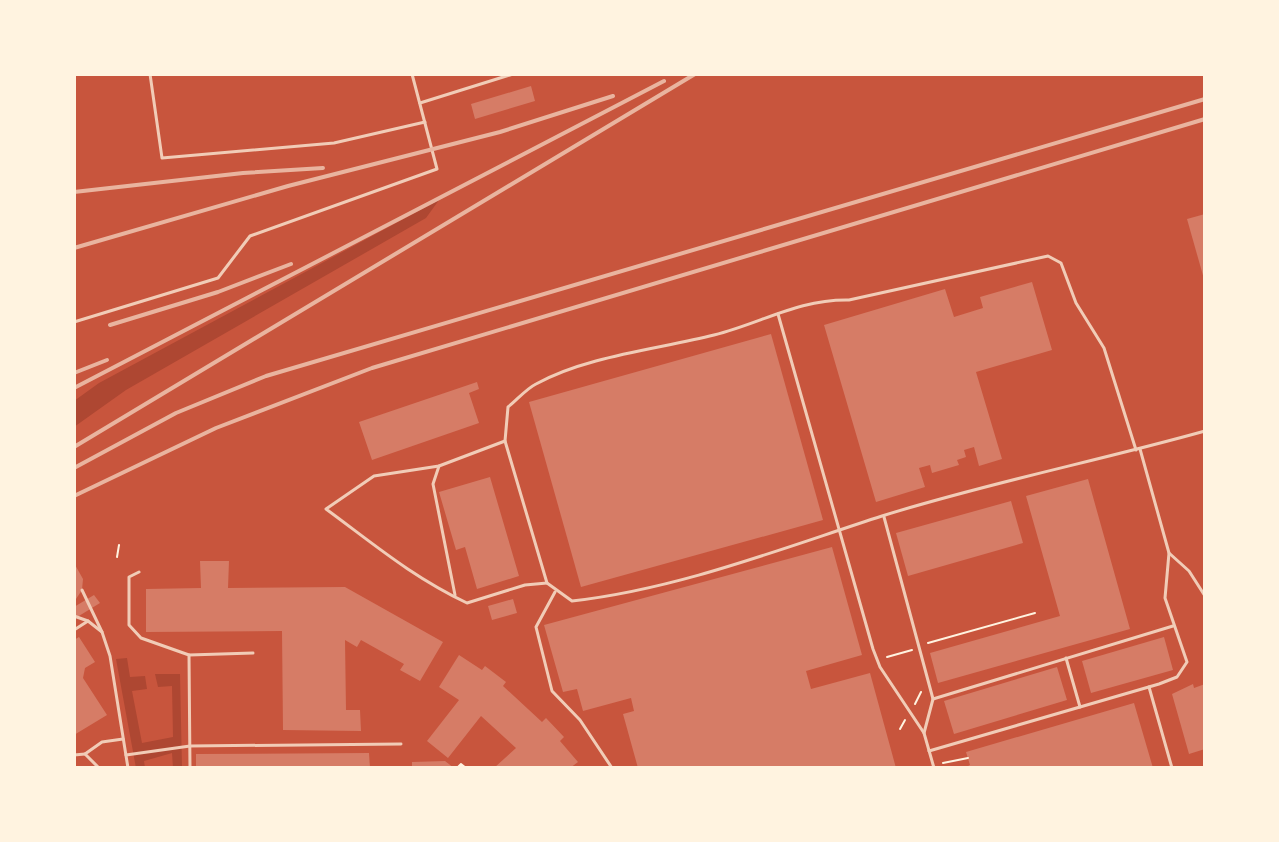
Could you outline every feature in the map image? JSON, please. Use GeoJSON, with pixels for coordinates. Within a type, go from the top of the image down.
{"type":"FeatureCollection","features":[{"type":"Feature","properties":{"kind":"lane"},"geometry":{"type":"LineString","coordinates":[[150,74],[162,158],[334,143],[425,122]]}},
{"type":"Feature","properties":{"kind":"lane"},"geometry":{"type":"LineString","coordinates":[[74,322],[218,278],[250,236],[437,169],[412,74]]}},
{"type":"Feature","properties":{"kind":"lane"},"geometry":{"type":"LineString","coordinates":[[420,103],[513,74]]}},
{"type":"Feature","properties":{"kind":"lane"},"geometry":{"type":"LineString","coordinates":[[929,751],[1149,687],[1177,677],[1187,662],[1165,598],[1169,553],[1138,450],[1104,348],[1076,303],[1061,263],[1048,256],[849,300],[808,302],[713,335],[595,362],[536,384],[508,407],[505,441],[547,583],[555,592],[572,601],[638,590],[884,516],[1138,450],[1205,431]]}},
{"type":"Feature","properties":{"kind":"lane"},"geometry":{"type":"LineString","coordinates":[[778,314],[873,649],[880,667],[924,733],[933,767]]}},
{"type":"Feature","properties":{"kind":"lane"},"geometry":{"type":"LineString","coordinates":[[505,441],[439,466],[374,476],[326,509],[382,554],[467,603],[525,585],[547,583]]}},
{"type":"Feature","properties":{"kind":"lane"},"geometry":{"type":"LineString","coordinates":[[439,466],[433,484],[456,598]]}},
{"type":"Feature","properties":{"kind":"lane"},"geometry":{"type":"LineString","coordinates":[[884,516],[933,699],[924,733]]}},
{"type":"Feature","properties":{"kind":"lane"},"geometry":{"type":"LineString","coordinates":[[1169,553],[1189,571],[1205,596]]}},
{"type":"Feature","properties":{"kind":"lane"},"geometry":{"type":"LineString","coordinates":[[139,572],[129,577],[129,625],[141,638],[189,655],[253,653]]}},
{"type":"Feature","properties":{"kind":"lane"},"geometry":{"type":"LineString","coordinates":[[82,590],[102,632],[128,768]]}},
{"type":"Feature","properties":{"kind":"lane"},"geometry":{"type":"LineString","coordinates":[[555,592],[543,608],[536,627],[545,671],[552,691],[580,720],[612,768]]}},
{"type":"Feature","properties":{"kind":"lane"},"geometry":{"type":"LineString","coordinates":[[74,616],[88,621],[102,632]]}},
{"type":"Feature","properties":{"kind":"lane"},"geometry":{"type":"LineString","coordinates":[[74,630],[88,621]]}},
{"type":"Feature","properties":{"kind":"lane"},"geometry":{"type":"LineString","coordinates":[[933,699],[1173,626]]}},
{"type":"Feature","properties":{"kind":"lane"},"geometry":{"type":"LineString","coordinates":[[189,655],[190,768]]}},
{"type":"Feature","properties":{"kind":"lane"},"geometry":{"type":"LineString","coordinates":[[1066,658],[1080,707]]}},
{"type":"Feature","properties":{"kind":"lane"},"geometry":{"type":"LineString","coordinates":[[1149,687],[1172,768]]}},
{"type":"Feature","properties":{"kind":"lane"},"geometry":{"type":"LineString","coordinates":[[74,755],[85,754],[102,742],[123,739]]}},
{"type":"Feature","properties":{"kind":"lane"},"geometry":{"type":"LineString","coordinates":[[126,755],[190,746],[401,744]]}},
{"type":"Feature","properties":{"kind":"lane"},"geometry":{"type":"LineString","coordinates":[[85,754],[99,768]]}},
{"type":"Feature","properties":{"kind":"path"},"geometry":{"type":"LineString","coordinates":[[117,557],[119,545]]}},
{"type":"Feature","properties":{"kind":"path"},"geometry":{"type":"LineString","coordinates":[[873,649],[887,657],[1035,613]]}},
{"type":"Feature","properties":{"kind":"path"},"geometry":{"type":"LineString","coordinates":[[900,729],[928,680]]}},
{"type":"Feature","properties":{"kind":"path"},"geometry":{"type":"LineString","coordinates":[[933,767],[968,758]]}},
{"type":"Feature","properties":{"kind":"path"},"geometry":{"type":"LineString","coordinates":[[457,768],[461,764],[466,768]]}},
{"type":"Feature","properties":{"kind":"shaded area"},"geometry":{"type":"Polygon","coordinates":[[[439,200],[426,218],[126,390],[74,427],[74,401],[99,383],[439,200]]]}},
{"type":"Feature","properties":{"kind":"shaded area"},"geometry":{"type":"Polygon","coordinates":[[[127,658],[130,677],[145,676],[147,689],[132,691],[142,743],[173,737],[172,686],[158,687],[155,674],[180,674],[182,768],[173,768],[172,753],[144,761],[145,768],[136,768],[116,659],[127,658]]]}},
{"type":"Feature","properties":{"kind":"building"},"geometry":{"type":"Polygon","coordinates":[[[531,86],[535,101],[475,119],[471,104],[531,86]]]}},
{"type":"Feature","properties":{"kind":"building"},"geometry":{"type":"Polygon","coordinates":[[[1205,214],[1205,279],[1204,279],[1187,219],[1205,214]]]}},
{"type":"Feature","properties":{"kind":"building"},"geometry":{"type":"Polygon","coordinates":[[[1032,282],[1052,350],[976,372],[1002,459],[979,466],[974,447],[964,450],[966,457],[957,460],[959,465],[932,473],[930,465],[919,468],[925,487],[876,502],[824,325],[945,289],[954,317],[983,308],[980,297],[1032,282]]]}},
{"type":"Feature","properties":{"kind":"building"},"geometry":{"type":"Polygon","coordinates":[[[771,334],[823,520],[581,587],[529,402],[771,334]]]}},
{"type":"Feature","properties":{"kind":"building"},"geometry":{"type":"Polygon","coordinates":[[[477,382],[479,389],[469,393],[479,423],[372,460],[359,422],[477,382]]]}},
{"type":"Feature","properties":{"kind":"building"},"geometry":{"type":"Polygon","coordinates":[[[490,477],[519,576],[477,589],[465,547],[456,550],[439,492],[490,477]]]}},
{"type":"Feature","properties":{"kind":"building"},"geometry":{"type":"Polygon","coordinates":[[[1088,479],[1130,629],[938,683],[930,653],[1060,616],[1026,496],[1088,479]]]}},
{"type":"Feature","properties":{"kind":"building"},"geometry":{"type":"Polygon","coordinates":[[[1011,501],[1023,543],[908,576],[896,533],[1011,501]]]}},
{"type":"Feature","properties":{"kind":"building"},"geometry":{"type":"Polygon","coordinates":[[[832,547],[862,655],[806,671],[811,689],[870,673],[896,768],[638,768],[623,714],[634,711],[631,698],[583,711],[577,689],[563,692],[544,625],[832,547]]]}},
{"type":"Feature","properties":{"kind":"building"},"geometry":{"type":"Polygon","coordinates":[[[200,561],[229,561],[228,588],[345,587],[443,642],[420,681],[400,670],[404,664],[361,640],[357,647],[345,640],[346,710],[360,710],[361,731],[283,730],[282,631],[146,632],[146,589],[201,588],[200,561]]]}},
{"type":"Feature","properties":{"kind":"building"},"geometry":{"type":"Polygon","coordinates":[[[74,563],[83,579],[82,590],[74,602],[74,563]]]}},
{"type":"Feature","properties":{"kind":"building"},"geometry":{"type":"Polygon","coordinates":[[[94,595],[100,603],[74,619],[74,607],[94,595]]]}},
{"type":"Feature","properties":{"kind":"building"},"geometry":{"type":"Polygon","coordinates":[[[513,599],[517,613],[492,620],[488,606],[513,599]]]}},
{"type":"Feature","properties":{"kind":"building"},"geometry":{"type":"Polygon","coordinates":[[[79,637],[95,662],[85,668],[83,678],[107,715],[74,735],[74,640],[79,637]]]}},
{"type":"Feature","properties":{"kind":"building"},"geometry":{"type":"Polygon","coordinates":[[[1164,637],[1173,670],[1091,693],[1082,661],[1164,637]]]}},
{"type":"Feature","properties":{"kind":"building"},"geometry":{"type":"Polygon","coordinates":[[[459,655],[482,670],[485,666],[506,682],[503,686],[542,722],[546,718],[564,737],[560,741],[578,762],[570,768],[494,768],[516,748],[481,716],[448,758],[427,741],[459,700],[439,687],[459,655]]]}},
{"type":"Feature","properties":{"kind":"building"},"geometry":{"type":"Polygon","coordinates":[[[1057,667],[1067,700],[954,734],[944,701],[1057,667]]]}},
{"type":"Feature","properties":{"kind":"building"},"geometry":{"type":"Polygon","coordinates":[[[1193,684],[1194,688],[1205,684],[1205,749],[1189,754],[1172,694],[1193,684]]]}},
{"type":"Feature","properties":{"kind":"building"},"geometry":{"type":"Polygon","coordinates":[[[1134,703],[1153,768],[964,768],[970,765],[966,752],[1134,703]]]}},
{"type":"Feature","properties":{"kind":"building"},"geometry":{"type":"Polygon","coordinates":[[[369,753],[370,768],[196,768],[196,754],[369,753]]]}},
{"type":"Feature","properties":{"kind":"building"},"geometry":{"type":"Polygon","coordinates":[[[445,761],[454,768],[412,768],[412,762],[445,761]]]}},
{"type":"Feature","properties":{"kind":"railway"},"geometry":{"type":"LineString","coordinates":[[74,447],[695,74]]}},
{"type":"Feature","properties":{"kind":"railway"},"geometry":{"type":"LineString","coordinates":[[74,388],[664,81]]}},
{"type":"Feature","properties":{"kind":"railway"},"geometry":{"type":"LineString","coordinates":[[74,248],[288,186],[500,132],[613,96]]}},
{"type":"Feature","properties":{"kind":"railway"},"geometry":{"type":"LineString","coordinates":[[74,468],[176,413],[266,376],[1205,99]]}},
{"type":"Feature","properties":{"kind":"railway"},"geometry":{"type":"LineString","coordinates":[[74,496],[216,428],[372,368],[1205,119]]}},
{"type":"Feature","properties":{"kind":"railway"},"geometry":{"type":"LineString","coordinates":[[74,192],[243,173],[323,168]]}},
{"type":"Feature","properties":{"kind":"railway"},"geometry":{"type":"LineString","coordinates":[[110,325],[218,292],[291,264]]}},
{"type":"Feature","properties":{"kind":"railway"},"geometry":{"type":"LineString","coordinates":[[74,373],[107,360]]}}]}
